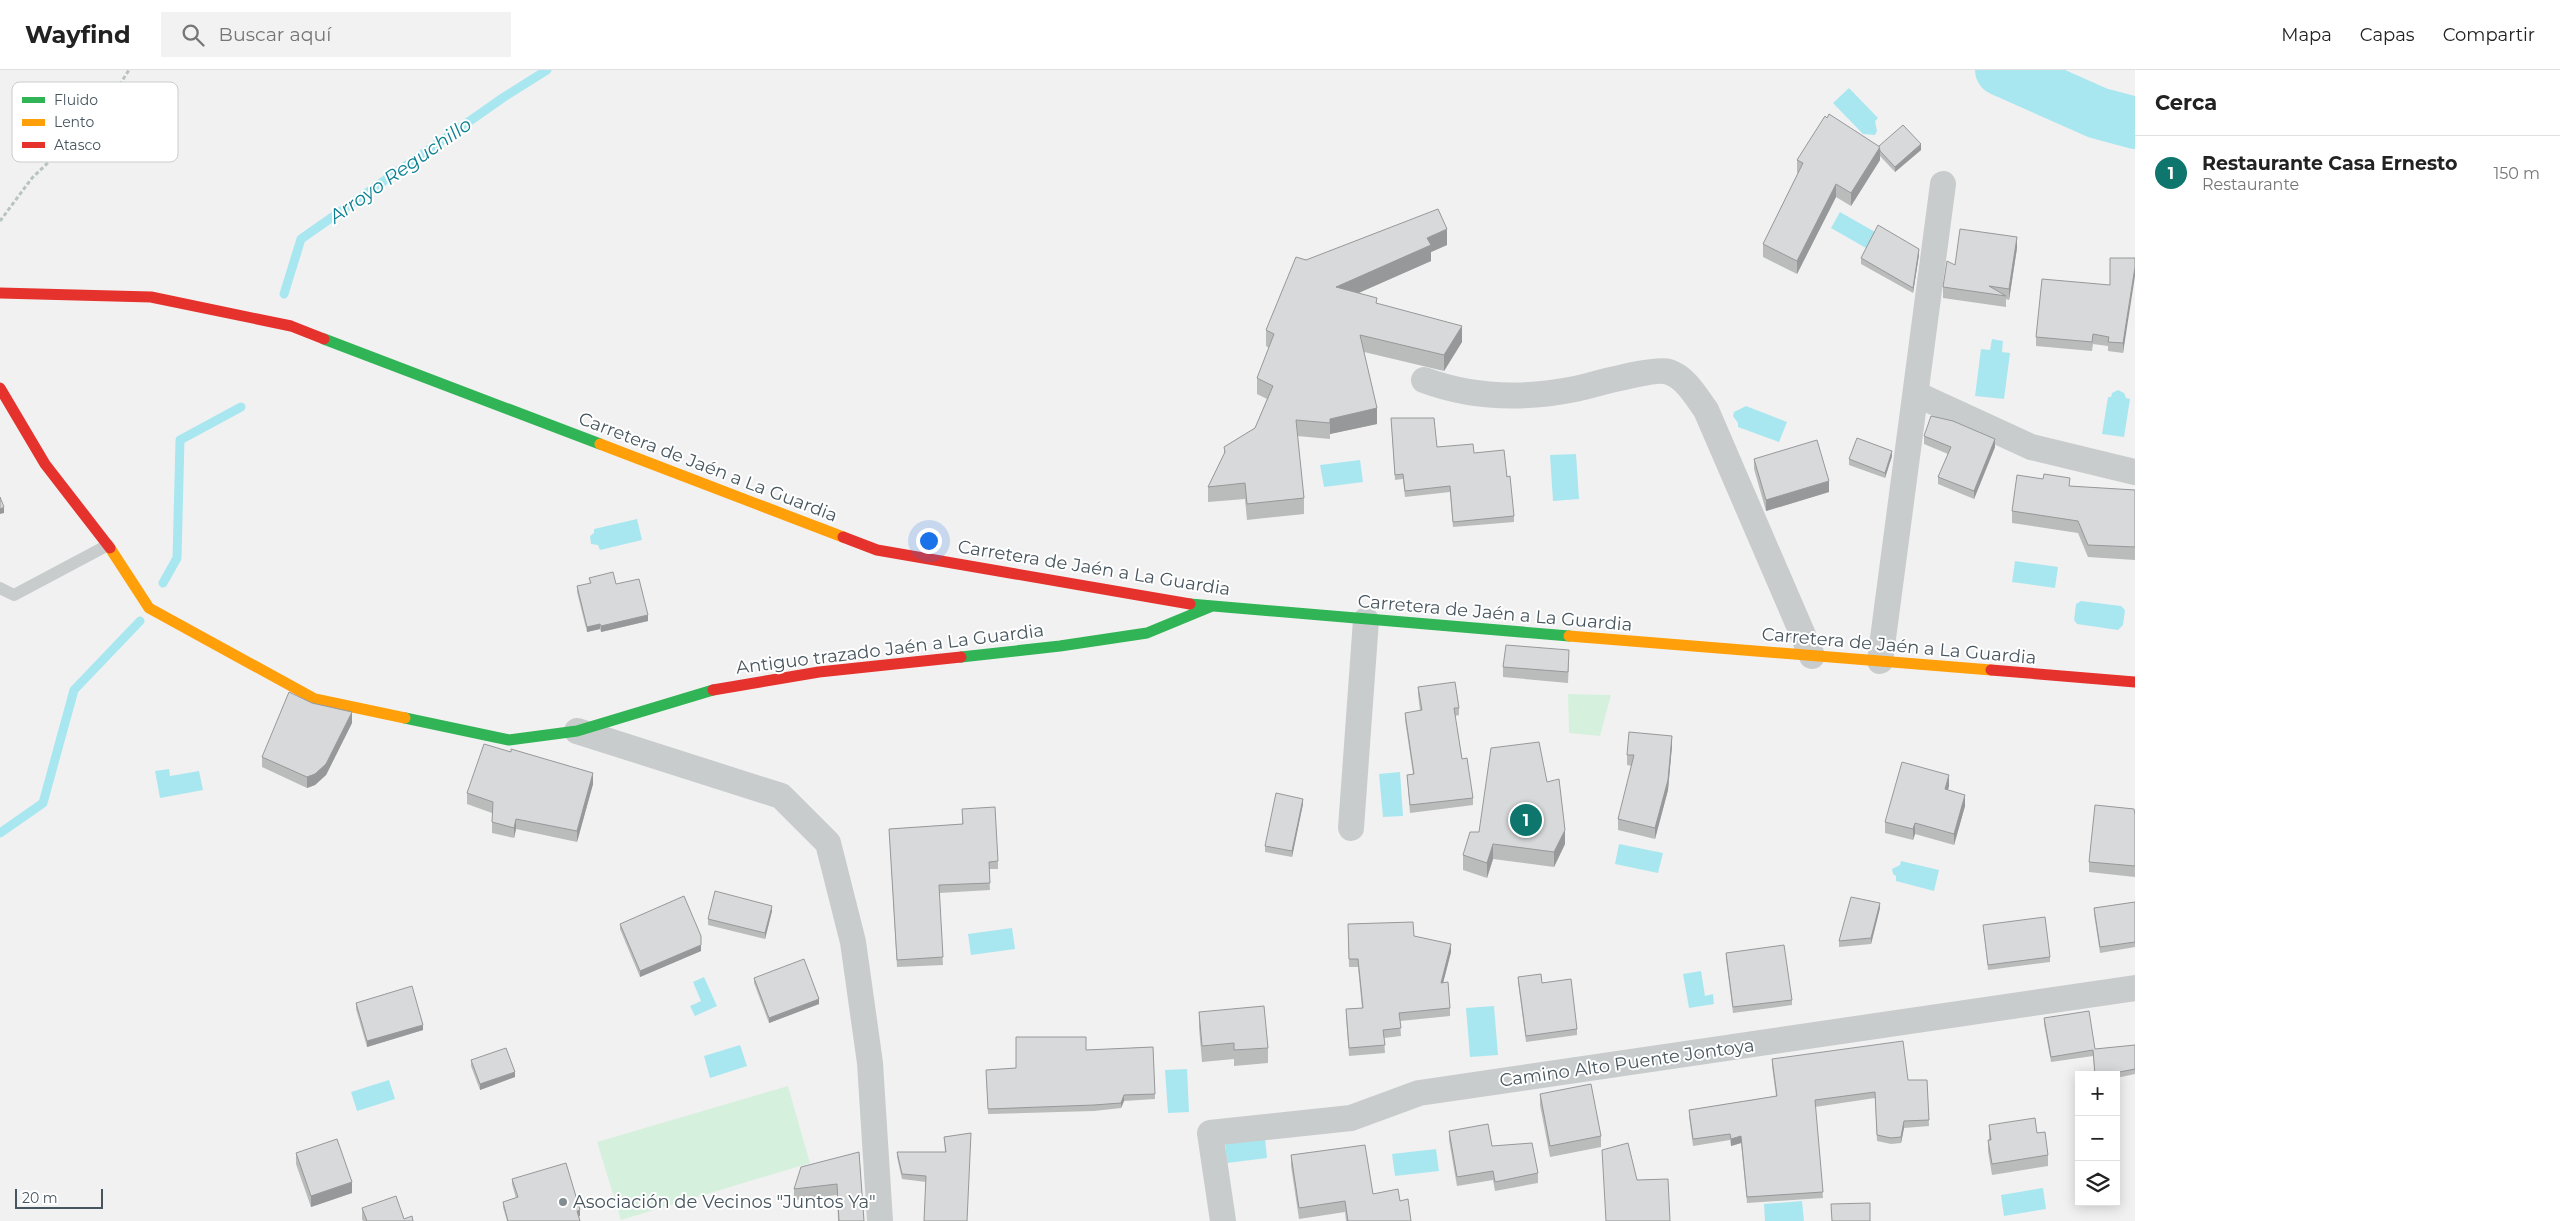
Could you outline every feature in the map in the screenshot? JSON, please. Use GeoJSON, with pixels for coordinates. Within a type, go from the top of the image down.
{"type":"FeatureCollection","features":[{"type":"Feature","properties":{"kind":"street"},"geometry":{"type":"LineString","coordinates":[[1880,661],[1943,184]]}},
{"type":"Feature","properties":{"kind":"street","name":"Carretera de Jaén a La Guardia"},"geometry":{"type":"LineString","coordinates":[[0,293],[152,297],[291,326],[877,550],[1210,607],[2135,682]]}},
{"type":"Feature","properties":{"kind":"street"},"geometry":{"type":"LineString","coordinates":[[1424,380],[1446,388],[1497,396],[1572,390],[1642,374],[1667,371],[1685,381],[1706,410],[1812,656]]}},
{"type":"Feature","properties":{"kind":"street","name":"Antiguo trazado Jaén a La Guardia"},"geometry":{"type":"LineString","coordinates":[[0,388],[45,464],[108,545],[149,608],[315,699],[509,740],[577,731],[718,689],[819,672],[1060,646],[1147,633],[1210,607]]}},
{"type":"Feature","properties":{"kind":"street"},"geometry":{"type":"LineString","coordinates":[[1916,394],[2031,447],[2135,472]]}},
{"type":"Feature","properties":{"kind":"street"},"geometry":{"type":"LineString","coordinates":[[1351,828],[1366,620]]}},
{"type":"Feature","properties":{"kind":"street"},"geometry":{"type":"LineString","coordinates":[[577,731],[780,796],[828,843],[853,942],[868,1054],[880,1221]]}},
{"type":"Feature","properties":{"kind":"street","name":"Camino Alto Puente Jontoya"},"geometry":{"type":"LineString","coordinates":[[1223,1221],[1210,1133],[1351,1118],[1419,1093],[2135,988]]}},
{"type":"Feature","properties":{"kind":"lane"},"geometry":{"type":"LineString","coordinates":[[0,588],[14,595],[108,545]]}},
{"type":"Feature","properties":{"kind":"path"},"geometry":{"type":"LineString","coordinates":[[121,82],[129,70]]}},
{"type":"Feature","properties":{"kind":"path"},"geometry":{"type":"LineString","coordinates":[[0,222],[32,178],[49,162]]}},
{"type":"Feature","properties":{"kind":"green space"},"geometry":{"type":"Polygon","coordinates":[[[1568,694],[1611,695],[1600,736],[1569,733],[1568,694]]]}},
{"type":"Feature","properties":{"kind":"green space"},"geometry":{"type":"Polygon","coordinates":[[[788,1086],[810,1163],[621,1220],[597,1142],[788,1086]]]}},
{"type":"Feature","properties":{"kind":"water"},"geometry":{"type":"Polygon","coordinates":[[[1849,88],[1878,118],[1875,121],[1877,131],[1875,135],[1863,134],[1833,103],[1849,88]]]}},
{"type":"Feature","properties":{"kind":"water"},"geometry":{"type":"Polygon","coordinates":[[[1840,212],[1875,232],[1866,248],[1831,228],[1840,212]]]}},
{"type":"Feature","properties":{"kind":"water"},"geometry":{"type":"Polygon","coordinates":[[[1992,339],[2003,341],[2002,352],[2010,353],[2004,399],[1975,396],[1981,349],[1990,350],[1992,339]]]}},
{"type":"Feature","properties":{"kind":"water"},"geometry":{"type":"Polygon","coordinates":[[[2118,390],[2124,393],[2126,398],[2130,399],[2124,437],[2102,434],[2108,397],[2111,397],[2112,393],[2118,390]]]}},
{"type":"Feature","properties":{"kind":"water"},"geometry":{"type":"Polygon","coordinates":[[[1746,406],[1787,422],[1779,442],[1738,427],[1738,423],[1733,416],[1734,412],[1746,406]]]}},
{"type":"Feature","properties":{"kind":"water"},"geometry":{"type":"Polygon","coordinates":[[[1576,454],[1579,499],[1553,501],[1550,455],[1576,454]]]}},
{"type":"Feature","properties":{"kind":"water"},"geometry":{"type":"Polygon","coordinates":[[[1360,460],[1363,482],[1324,487],[1320,465],[1360,460]]]}},
{"type":"Feature","properties":{"kind":"water"},"geometry":{"type":"Polygon","coordinates":[[[637,519],[642,540],[600,550],[598,545],[591,544],[590,536],[594,533],[594,529],[637,519]]]}},
{"type":"Feature","properties":{"kind":"water"},"geometry":{"type":"Polygon","coordinates":[[[2015,561],[2058,567],[2055,588],[2012,582],[2015,561]]]}},
{"type":"Feature","properties":{"kind":"water"},"geometry":{"type":"Polygon","coordinates":[[[2081,601],[2121,606],[2125,610],[2123,625],[2118,630],[2077,624],[2074,620],[2076,604],[2081,601]]]}},
{"type":"Feature","properties":{"kind":"water"},"geometry":{"type":"Polygon","coordinates":[[[169,769],[170,776],[199,771],[203,790],[160,798],[155,771],[169,769]]]}},
{"type":"Feature","properties":{"kind":"water"},"geometry":{"type":"Polygon","coordinates":[[[1400,772],[1403,816],[1383,817],[1379,774],[1400,772]]]}},
{"type":"Feature","properties":{"kind":"water"},"geometry":{"type":"Polygon","coordinates":[[[1619,844],[1663,853],[1658,873],[1615,864],[1619,844]]]}},
{"type":"Feature","properties":{"kind":"water"},"geometry":{"type":"Polygon","coordinates":[[[1901,861],[1939,870],[1934,891],[1896,881],[1896,876],[1893,874],[1892,869],[1900,865],[1901,861]]]}},
{"type":"Feature","properties":{"kind":"water"},"geometry":{"type":"Polygon","coordinates":[[[1012,928],[1015,949],[971,955],[968,934],[1012,928]]]}},
{"type":"Feature","properties":{"kind":"water"},"geometry":{"type":"Polygon","coordinates":[[[1701,971],[1705,996],[1713,994],[1714,1004],[1689,1008],[1683,974],[1701,971]]]}},
{"type":"Feature","properties":{"kind":"water"},"geometry":{"type":"Polygon","coordinates":[[[704,977],[717,1006],[695,1016],[690,1006],[701,1001],[693,982],[704,977]]]}},
{"type":"Feature","properties":{"kind":"water"},"geometry":{"type":"Polygon","coordinates":[[[1494,1006],[1498,1055],[1470,1057],[1466,1008],[1494,1006]]]}},
{"type":"Feature","properties":{"kind":"water"},"geometry":{"type":"Polygon","coordinates":[[[740,1045],[747,1066],[710,1078],[704,1056],[740,1045]]]}},
{"type":"Feature","properties":{"kind":"water"},"geometry":{"type":"Polygon","coordinates":[[[1187,1069],[1189,1112],[1168,1113],[1165,1070],[1187,1069]]]}},
{"type":"Feature","properties":{"kind":"water"},"geometry":{"type":"Polygon","coordinates":[[[389,1080],[395,1099],[357,1111],[351,1092],[389,1080]]]}},
{"type":"Feature","properties":{"kind":"water"},"geometry":{"type":"Polygon","coordinates":[[[1265,1138],[1267,1158],[1227,1163],[1225,1143],[1265,1138]]]}},
{"type":"Feature","properties":{"kind":"water"},"geometry":{"type":"Polygon","coordinates":[[[1436,1149],[1439,1171],[1395,1176],[1392,1154],[1436,1149]]]}},
{"type":"Feature","properties":{"kind":"water"},"geometry":{"type":"Polygon","coordinates":[[[2043,1188],[2046,1209],[2004,1216],[2001,1195],[2043,1188]]]}},
{"type":"Feature","properties":{"kind":"water"},"geometry":{"type":"Polygon","coordinates":[[[1802,1201],[1804,1221],[1765,1221],[1764,1204],[1802,1201]]]}},
{"type":"Feature","properties":{"kind":"building"},"geometry":{"type":"Polygon","coordinates":[[[1829,114],[1880,147],[1851,193],[1836,184],[1797,261],[1763,244],[1803,163],[1797,160],[1825,116],[1827,118],[1829,114]]]}},
{"type":"Feature","properties":{"kind":"building"},"geometry":{"type":"Polygon","coordinates":[[[1903,125],[1921,144],[1895,167],[1880,151],[1879,146],[1903,125]]]}},
{"type":"Feature","properties":{"kind":"building"},"geometry":{"type":"Polygon","coordinates":[[[1438,209],[1447,229],[1427,238],[1431,245],[1336,287],[1377,298],[1376,303],[1462,326],[1444,355],[1360,335],[1377,408],[1330,419],[1330,423],[1296,420],[1304,498],[1247,504],[1245,483],[1208,487],[1225,452],[1224,447],[1255,428],[1273,386],[1257,378],[1274,334],[1266,330],[1296,257],[1306,260],[1438,209]]]}},
{"type":"Feature","properties":{"kind":"building"},"geometry":{"type":"Polygon","coordinates":[[[1878,225],[1919,249],[1913,288],[1861,258],[1878,225]]]}},
{"type":"Feature","properties":{"kind":"building"},"geometry":{"type":"Polygon","coordinates":[[[1960,229],[2017,237],[2009,289],[1989,286],[2006,296],[1943,287],[1947,261],[1955,265],[1960,229]]]}},
{"type":"Feature","properties":{"kind":"building"},"geometry":{"type":"Polygon","coordinates":[[[2110,258],[2135,258],[2123,343],[2108,342],[2109,337],[2093,334],[2092,342],[2036,337],[2042,279],[2110,285],[2110,258]]]}},
{"type":"Feature","properties":{"kind":"building"},"geometry":{"type":"Polygon","coordinates":[[[1931,416],[1953,421],[1995,439],[1974,491],[1938,477],[1951,447],[1924,436],[1931,416]]]}},
{"type":"Feature","properties":{"kind":"building"},"geometry":{"type":"Polygon","coordinates":[[[1391,418],[1434,418],[1437,447],[1473,444],[1474,453],[1504,450],[1507,477],[1510,476],[1514,516],[1453,522],[1450,486],[1405,491],[1403,474],[1395,475],[1391,418]]]}},
{"type":"Feature","properties":{"kind":"building"},"geometry":{"type":"Polygon","coordinates":[[[1857,438],[1892,451],[1885,473],[1849,459],[1857,438]]]}},
{"type":"Feature","properties":{"kind":"building"},"geometry":{"type":"Polygon","coordinates":[[[1817,440],[1829,481],[1766,500],[1754,459],[1817,440]]]}},
{"type":"Feature","properties":{"kind":"building"},"geometry":{"type":"Polygon","coordinates":[[[2044,474],[2070,478],[2069,486],[2135,490],[2135,547],[2088,545],[2078,521],[2012,511],[2017,475],[2043,479],[2044,474]]]}},
{"type":"Feature","properties":{"kind":"building"},"geometry":{"type":"Polygon","coordinates":[[[0,497],[4,507],[0,509],[0,497]]]}},
{"type":"Feature","properties":{"kind":"building"},"geometry":{"type":"Polygon","coordinates":[[[613,572],[616,584],[639,579],[648,615],[601,626],[600,624],[587,627],[577,586],[591,583],[589,578],[613,572]]]}},
{"type":"Feature","properties":{"kind":"building"},"geometry":{"type":"Polygon","coordinates":[[[1506,645],[1569,650],[1568,672],[1503,667],[1506,645]]]}},
{"type":"Feature","properties":{"kind":"building"},"geometry":{"type":"Polygon","coordinates":[[[1455,682],[1459,708],[1454,708],[1462,759],[1467,758],[1473,798],[1410,805],[1407,775],[1414,774],[1405,713],[1422,710],[1418,687],[1455,682]]]}},
{"type":"Feature","properties":{"kind":"building"},"geometry":{"type":"Polygon","coordinates":[[[289,692],[312,703],[352,712],[326,764],[315,774],[307,777],[262,757],[289,692]]]}},
{"type":"Feature","properties":{"kind":"building"},"geometry":{"type":"Polygon","coordinates":[[[1629,732],[1672,736],[1668,780],[1655,828],[1618,819],[1634,755],[1627,755],[1629,732]]]}},
{"type":"Feature","properties":{"kind":"building"},"geometry":{"type":"Polygon","coordinates":[[[1539,742],[1547,782],[1559,779],[1565,830],[1554,852],[1493,844],[1487,863],[1463,855],[1470,832],[1479,832],[1491,748],[1539,742]]]}},
{"type":"Feature","properties":{"kind":"building"},"geometry":{"type":"Polygon","coordinates":[[[484,744],[511,752],[511,749],[593,773],[577,831],[516,819],[514,828],[492,822],[493,802],[467,793],[484,744]]]}},
{"type":"Feature","properties":{"kind":"building"},"geometry":{"type":"Polygon","coordinates":[[[1902,762],[1949,775],[1945,789],[1965,795],[1954,834],[1915,823],[1913,829],[1885,822],[1902,762]]]}},
{"type":"Feature","properties":{"kind":"building"},"geometry":{"type":"Polygon","coordinates":[[[1276,793],[1303,799],[1292,851],[1265,846],[1276,793]]]}},
{"type":"Feature","properties":{"kind":"building"},"geometry":{"type":"Polygon","coordinates":[[[2095,805],[2134,809],[2135,866],[2089,862],[2095,805]]]}},
{"type":"Feature","properties":{"kind":"building"},"geometry":{"type":"Polygon","coordinates":[[[995,807],[998,861],[989,862],[990,883],[939,885],[943,957],[897,960],[889,829],[963,824],[962,809],[995,807]]]}},
{"type":"Feature","properties":{"kind":"building"},"geometry":{"type":"Polygon","coordinates":[[[715,891],[772,906],[765,933],[708,919],[715,891]]]}},
{"type":"Feature","properties":{"kind":"building"},"geometry":{"type":"Polygon","coordinates":[[[684,896],[701,936],[701,945],[640,971],[620,924],[684,896]]]}},
{"type":"Feature","properties":{"kind":"building"},"geometry":{"type":"Polygon","coordinates":[[[1851,897],[1880,903],[1871,938],[1839,941],[1851,897]]]}},
{"type":"Feature","properties":{"kind":"building"},"geometry":{"type":"Polygon","coordinates":[[[2135,902],[2135,942],[2100,947],[2094,908],[2135,902]]]}},
{"type":"Feature","properties":{"kind":"building"},"geometry":{"type":"Polygon","coordinates":[[[2045,917],[2050,957],[1988,965],[1983,925],[2045,917]]]}},
{"type":"Feature","properties":{"kind":"building"},"geometry":{"type":"Polygon","coordinates":[[[1413,922],[1414,936],[1451,944],[1441,983],[1448,982],[1450,1008],[1399,1013],[1401,1028],[1383,1030],[1385,1045],[1349,1048],[1346,1009],[1363,1008],[1358,959],[1349,959],[1348,924],[1413,922]]]}},
{"type":"Feature","properties":{"kind":"building"},"geometry":{"type":"Polygon","coordinates":[[[1784,945],[1792,1000],[1733,1007],[1726,953],[1784,945]]]}},
{"type":"Feature","properties":{"kind":"building"},"geometry":{"type":"Polygon","coordinates":[[[804,959],[819,999],[769,1018],[754,978],[804,959]]]}},
{"type":"Feature","properties":{"kind":"building"},"geometry":{"type":"Polygon","coordinates":[[[1541,974],[1542,983],[1571,979],[1577,1029],[1526,1036],[1518,977],[1541,974]]]}},
{"type":"Feature","properties":{"kind":"building"},"geometry":{"type":"Polygon","coordinates":[[[412,986],[423,1025],[367,1041],[356,1003],[412,986]]]}},
{"type":"Feature","properties":{"kind":"building"},"geometry":{"type":"Polygon","coordinates":[[[1264,1006],[1268,1048],[1234,1050],[1234,1043],[1202,1046],[1199,1012],[1264,1006]]]}},
{"type":"Feature","properties":{"kind":"building"},"geometry":{"type":"Polygon","coordinates":[[[2089,1011],[2095,1049],[2135,1045],[2135,1069],[2120,1072],[2095,1071],[2093,1050],[2051,1057],[2044,1018],[2089,1011]]]}},
{"type":"Feature","properties":{"kind":"building"},"geometry":{"type":"Polygon","coordinates":[[[1016,1037],[1086,1037],[1086,1050],[1153,1047],[1155,1094],[1124,1095],[1121,1103],[988,1109],[986,1070],[1016,1068],[1016,1037]]]}},
{"type":"Feature","properties":{"kind":"building"},"geometry":{"type":"Polygon","coordinates":[[[1903,1041],[1908,1080],[1927,1080],[1929,1120],[1904,1121],[1901,1137],[1891,1138],[1877,1135],[1875,1092],[1815,1100],[1823,1192],[1747,1197],[1741,1136],[1731,1139],[1730,1134],[1693,1139],[1689,1110],[1777,1096],[1772,1059],[1903,1041]]]}},
{"type":"Feature","properties":{"kind":"building"},"geometry":{"type":"Polygon","coordinates":[[[506,1048],[515,1072],[480,1084],[471,1060],[506,1048]]]}},
{"type":"Feature","properties":{"kind":"building"},"geometry":{"type":"Polygon","coordinates":[[[1591,1084],[1601,1136],[1550,1146],[1540,1094],[1591,1084]]]}},
{"type":"Feature","properties":{"kind":"building"},"geometry":{"type":"Polygon","coordinates":[[[2035,1118],[2037,1133],[2045,1132],[2048,1155],[1992,1164],[1988,1140],[1991,1140],[1989,1125],[2035,1118]]]}},
{"type":"Feature","properties":{"kind":"building"},"geometry":{"type":"Polygon","coordinates":[[[1488,1124],[1492,1146],[1532,1143],[1538,1173],[1495,1182],[1493,1171],[1457,1177],[1449,1131],[1488,1124]]]}},
{"type":"Feature","properties":{"kind":"building"},"geometry":{"type":"Polygon","coordinates":[[[971,1133],[967,1221],[924,1221],[926,1176],[902,1174],[897,1152],[946,1152],[944,1137],[971,1133]]]}},
{"type":"Feature","properties":{"kind":"building"},"geometry":{"type":"Polygon","coordinates":[[[337,1139],[352,1182],[311,1196],[296,1153],[337,1139]]]}},
{"type":"Feature","properties":{"kind":"building"},"geometry":{"type":"Polygon","coordinates":[[[1628,1143],[1637,1180],[1668,1179],[1670,1221],[1606,1221],[1602,1150],[1628,1143]]]}},
{"type":"Feature","properties":{"kind":"building"},"geometry":{"type":"Polygon","coordinates":[[[1365,1145],[1373,1194],[1398,1189],[1400,1201],[1408,1199],[1411,1221],[1348,1221],[1345,1201],[1299,1208],[1291,1155],[1365,1145]]]}},
{"type":"Feature","properties":{"kind":"building"},"geometry":{"type":"Polygon","coordinates":[[[859,1152],[864,1221],[839,1221],[837,1184],[794,1189],[801,1167],[859,1152]]]}},
{"type":"Feature","properties":{"kind":"building"},"geometry":{"type":"Polygon","coordinates":[[[566,1163],[580,1210],[577,1211],[580,1221],[508,1221],[503,1202],[518,1197],[512,1179],[566,1163]]]}},
{"type":"Feature","properties":{"kind":"building"},"geometry":{"type":"Polygon","coordinates":[[[396,1196],[404,1219],[412,1216],[413,1221],[367,1221],[362,1208],[396,1196]]]}},
{"type":"Feature","properties":{"kind":"building"},"geometry":{"type":"Polygon","coordinates":[[[1870,1203],[1870,1221],[1832,1221],[1831,1204],[1870,1203]]]}},
{"type":"Feature","properties":{"kind":"waterway","name":"Arroyo Reguchillo"},"geometry":{"type":"LineString","coordinates":[[284,294],[301,239],[504,97],[547,70]]}},
{"type":"Feature","properties":{"kind":"waterway"},"geometry":{"type":"LineString","coordinates":[[2001,70],[2098,113],[2135,123]]}},
{"type":"Feature","properties":{"kind":"waterway","name":"Arroyo Reguchillo"},"geometry":{"type":"LineString","coordinates":[[163,583],[177,558],[180,440],[241,407]]}},
{"type":"Feature","properties":{"kind":"waterway","name":"Arroyo Reguchillo"},"geometry":{"type":"LineString","coordinates":[[0,833],[43,803],[74,690],[140,621]]}},
{"type":"Feature","properties":{"kind":"traffic: fast"},"geometry":{"type":"LineString","coordinates":[[324,339],[600,444]]}},
{"type":"Feature","properties":{"kind":"traffic: fast"},"geometry":{"type":"LineString","coordinates":[[1190,604],[1569,636]]}},
{"type":"Feature","properties":{"kind":"traffic: fast"},"geometry":{"type":"LineString","coordinates":[[961,657],[1060,646],[1147,633],[1210,607]]}},
{"type":"Feature","properties":{"kind":"traffic: fast"},"geometry":{"type":"LineString","coordinates":[[405,718],[509,740],[577,731],[713,690]]}},
{"type":"Feature","properties":{"kind":"traffic: slow"},"geometry":{"type":"LineString","coordinates":[[600,444],[843,537]]}},
{"type":"Feature","properties":{"kind":"traffic: slow"},"geometry":{"type":"LineString","coordinates":[[110,548],[149,608],[315,699],[405,718]]}},
{"type":"Feature","properties":{"kind":"traffic: slow"},"geometry":{"type":"LineString","coordinates":[[1569,636],[1991,670]]}},
{"type":"Feature","properties":{"kind":"traffic: jam"},"geometry":{"type":"LineString","coordinates":[[0,293],[151,297],[291,326],[324,339]]}},
{"type":"Feature","properties":{"kind":"traffic: jam"},"geometry":{"type":"LineString","coordinates":[[0,388],[45,464],[110,548]]}},
{"type":"Feature","properties":{"kind":"traffic: jam"},"geometry":{"type":"LineString","coordinates":[[843,537],[877,550],[1190,604]]}},
{"type":"Feature","properties":{"kind":"traffic: jam"},"geometry":{"type":"LineString","coordinates":[[713,690],[819,672],[961,657]]}},
{"type":"Feature","properties":{"kind":"traffic: jam"},"geometry":{"type":"LineString","coordinates":[[1991,670],[2135,682]]}},
{"type":"Feature","properties":{"kind":"place","name":"Restaurante Casa Ernesto"},"geometry":{"type":"Point","coordinates":[1526,820]}},
{"type":"Feature","properties":{"kind":"place","name":"Asociación de Vecinos \"Juntos Ya\""},"geometry":{"type":"Point","coordinates":[563,1202]}}]}
